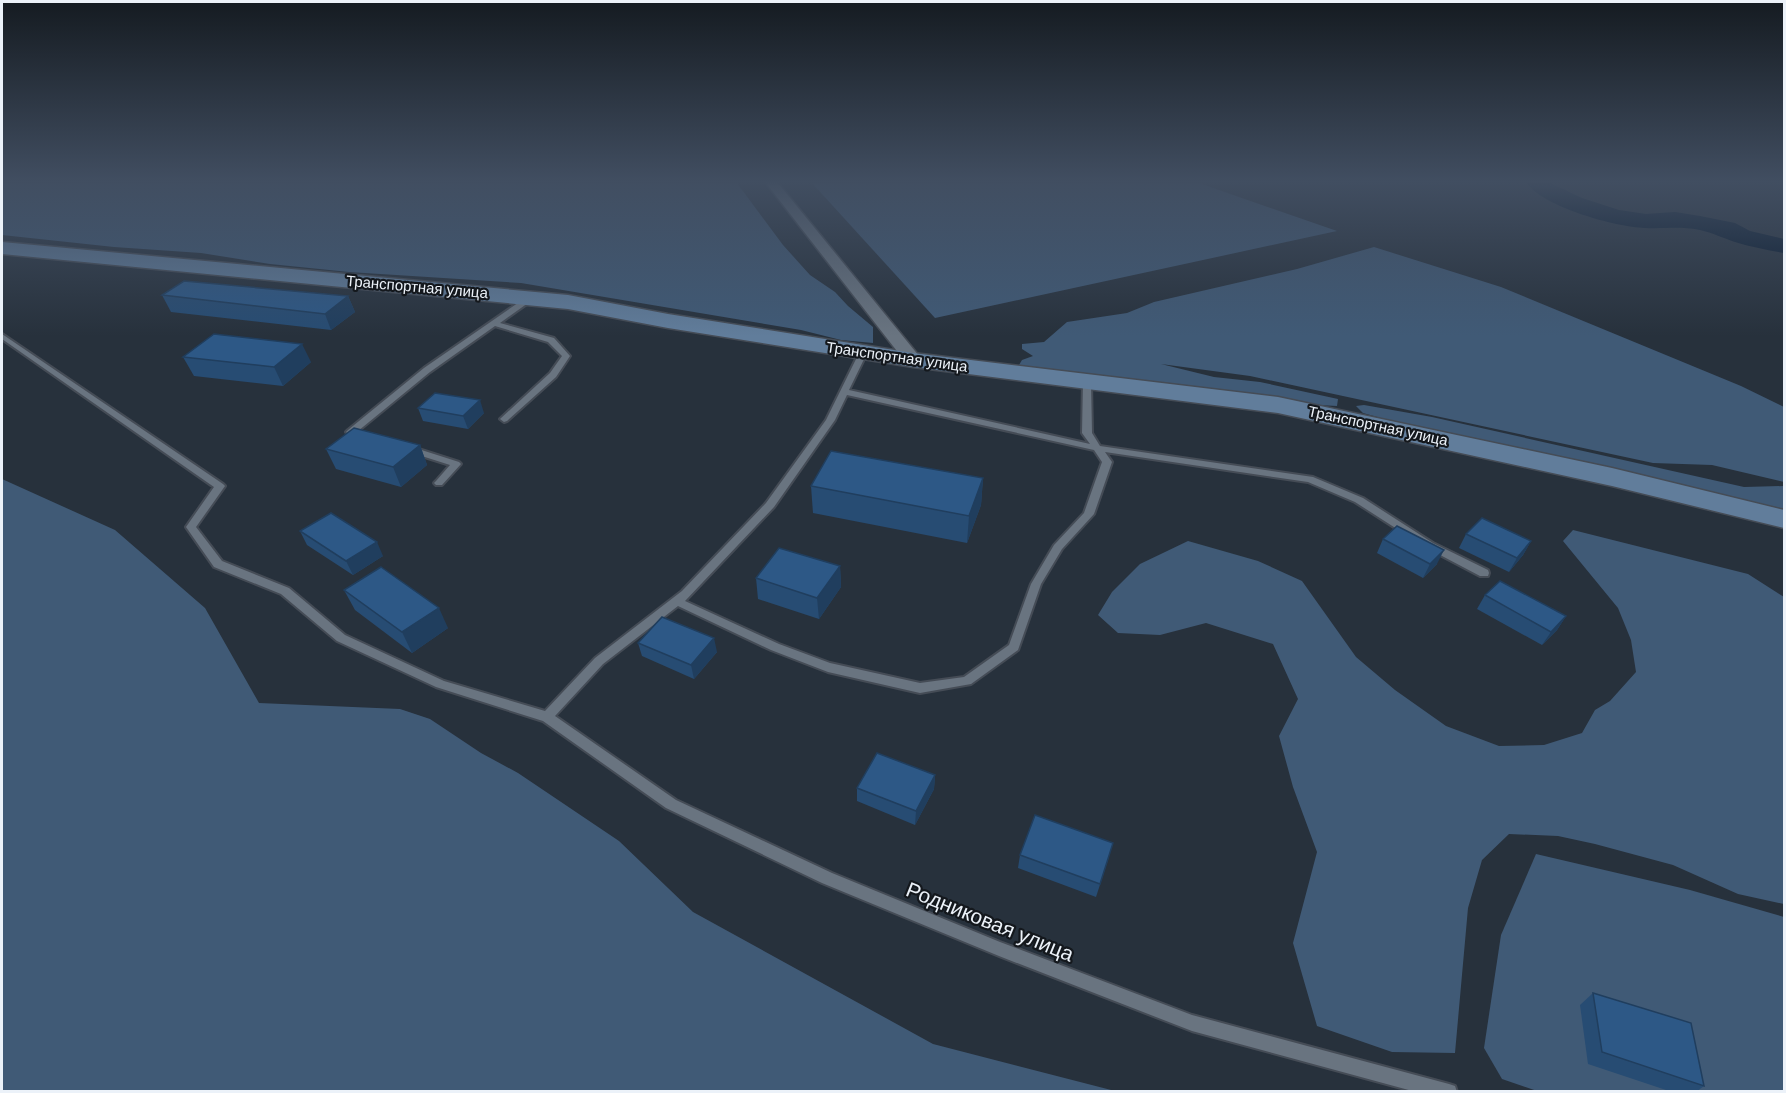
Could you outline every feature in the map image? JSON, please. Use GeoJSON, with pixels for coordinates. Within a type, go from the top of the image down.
{"type":"FeatureCollection","features":[{"type":"Feature","properties":{"kind":"main road","name":"Транспортная улица"},"geometry":{"type":"LineString","coordinates":[[2,248],[568,302],[863,353],[1278,405],[1601,474],[1785,519]]}},
{"type":"Feature","properties":{"kind":"street"},"geometry":{"type":"LineString","coordinates":[[813,234],[913,360]]}},
{"type":"Feature","properties":{"kind":"lane"},"geometry":{"type":"LineString","coordinates":[[373,438],[351,432],[427,370],[531,298]]}},
{"type":"Feature","properties":{"kind":"lane"},"geometry":{"type":"LineString","coordinates":[[496,324],[551,340],[566,356],[553,375],[504,419]]}},
{"type":"Feature","properties":{"kind":"lane","name":"Родниковая улица"},"geometry":{"type":"LineString","coordinates":[[2,336],[220,486],[191,527],[218,564],[285,591],[341,638],[440,684],[547,717],[671,804],[827,878],[956,931],[1192,1023],[1449,1092]]}},
{"type":"Feature","properties":{"kind":"lane"},"geometry":{"type":"LineString","coordinates":[[547,717],[599,661],[676,601],[770,505],[830,420],[863,353]]}},
{"type":"Feature","properties":{"kind":"lane"},"geometry":{"type":"LineString","coordinates":[[676,601],[775,646],[828,667],[920,688],[967,681],[1014,647],[1036,584],[1058,547],[1089,514],[1107,462],[1087,433],[1087,382]]}},
{"type":"Feature","properties":{"kind":"lane"},"geometry":{"type":"LineString","coordinates":[[844,392],[1097,448],[1310,479],[1359,500],[1430,545],[1484,573]]}},
{"type":"Feature","properties":{"kind":"lane"},"geometry":{"type":"LineString","coordinates":[[394,444],[456,464],[439,483]]}},
{"type":"Feature","properties":{"kind":"shaded area"},"geometry":{"type":"Polygon","coordinates":[[[775,234],[810,275],[835,292],[873,327],[873,343],[841,340],[801,330],[521,283],[349,272],[270,264],[201,253],[114,247],[2,235],[775,234]]]}},
{"type":"Feature","properties":{"kind":"shaded area"},"geometry":{"type":"Polygon","coordinates":[[[858,234],[1323,234],[935,318],[858,234]]]}},
{"type":"Feature","properties":{"kind":"shaded area"},"geometry":{"type":"Polygon","coordinates":[[[1374,247],[1501,287],[1741,386],[1784,407],[1784,482],[1712,465],[1653,463],[1250,376],[1161,364],[1214,377],[1260,382],[1338,399],[1337,406],[1318,405],[1281,397],[1032,370],[1019,365],[1022,360],[1033,356],[1022,349],[1022,344],[1044,342],[1067,322],[1127,313],[1154,302],[1297,269],[1374,247]]]}},
{"type":"Feature","properties":{"kind":"shaded area"},"geometry":{"type":"Polygon","coordinates":[[[1364,405],[1432,417],[1744,487],[1784,486],[1784,514],[1611,471],[1438,434],[1363,413],[1356,406],[1364,405]]]}},
{"type":"Feature","properties":{"kind":"shaded area"},"geometry":{"type":"Polygon","coordinates":[[[2,479],[115,530],[205,608],[259,703],[400,709],[430,719],[481,753],[518,773],[619,841],[693,912],[933,1044],[1115,1091],[2,1091],[2,479]]]}},
{"type":"Feature","properties":{"kind":"shaded area"},"geometry":{"type":"Polygon","coordinates":[[[1573,530],[1748,574],[1784,597],[1784,904],[1738,894],[1673,865],[1595,844],[1558,836],[1509,834],[1482,860],[1468,908],[1455,1053],[1392,1052],[1317,1026],[1293,943],[1317,852],[1293,787],[1279,736],[1298,699],[1273,644],[1206,623],[1160,635],[1118,633],[1098,615],[1112,592],[1140,564],[1188,541],[1258,561],[1302,581],[1356,657],[1395,690],[1446,726],[1499,746],[1544,745],[1582,733],[1595,710],[1610,701],[1636,672],[1631,640],[1618,608],[1563,541],[1573,530]]]}},
{"type":"Feature","properties":{"kind":"shaded area"},"geometry":{"type":"Polygon","coordinates":[[[1536,854],[1690,890],[1784,917],[1784,1091],[1537,1091],[1502,1079],[1484,1048],[1501,935],[1536,854]]]}},
{"type":"Feature","properties":{"kind":"building"},"geometry":{"type":"Polygon","coordinates":[[[184,281],[348,296],[325,314],[162,295],[184,281]]]}},
{"type":"Feature","properties":{"kind":"building"},"geometry":{"type":"Polygon","coordinates":[[[214,334],[302,344],[274,367],[183,357],[214,334]]]}},
{"type":"Feature","properties":{"kind":"building"},"geometry":{"type":"Polygon","coordinates":[[[435,393],[480,400],[463,416],[418,408],[435,393]]]}},
{"type":"Feature","properties":{"kind":"building"},"geometry":{"type":"Polygon","coordinates":[[[354,428],[420,445],[393,467],[326,449],[354,428]]]}},
{"type":"Feature","properties":{"kind":"building"},"geometry":{"type":"Polygon","coordinates":[[[831,451],[983,478],[969,516],[811,486],[831,451]]]}},
{"type":"Feature","properties":{"kind":"building"},"geometry":{"type":"Polygon","coordinates":[[[331,513],[377,542],[346,561],[300,531],[331,513]]]}},
{"type":"Feature","properties":{"kind":"building"},"geometry":{"type":"Polygon","coordinates":[[[1482,518],[1531,541],[1517,558],[1466,534],[1482,518]]]}},
{"type":"Feature","properties":{"kind":"building"},"geometry":{"type":"Polygon","coordinates":[[[1397,526],[1444,550],[1430,564],[1383,539],[1397,526]]]}},
{"type":"Feature","properties":{"kind":"building"},"geometry":{"type":"Polygon","coordinates":[[[779,548],[840,566],[817,598],[756,578],[779,548]]]}},
{"type":"Feature","properties":{"kind":"building"},"geometry":{"type":"Polygon","coordinates":[[[381,567],[439,608],[402,632],[344,590],[381,567]]]}},
{"type":"Feature","properties":{"kind":"building"},"geometry":{"type":"Polygon","coordinates":[[[1500,581],[1566,616],[1551,632],[1485,595],[1500,581]]]}},
{"type":"Feature","properties":{"kind":"building"},"geometry":{"type":"Polygon","coordinates":[[[662,617],[714,638],[691,665],[638,643],[662,617]]]}},
{"type":"Feature","properties":{"kind":"building"},"geometry":{"type":"Polygon","coordinates":[[[877,753],[935,775],[916,811],[857,788],[877,753]]]}},
{"type":"Feature","properties":{"kind":"building"},"geometry":{"type":"Polygon","coordinates":[[[1035,815],[1113,843],[1100,884],[1020,855],[1035,815]]]}},
{"type":"Feature","properties":{"kind":"building"},"geometry":{"type":"Polygon","coordinates":[[[1593,993],[1691,1023],[1704,1086],[1602,1052],[1593,993]]]}},
{"type":"Feature","properties":{"kind":"waterway"},"geometry":{"type":"LineString","coordinates":[[1738,234],[1784,246]]}}]}
